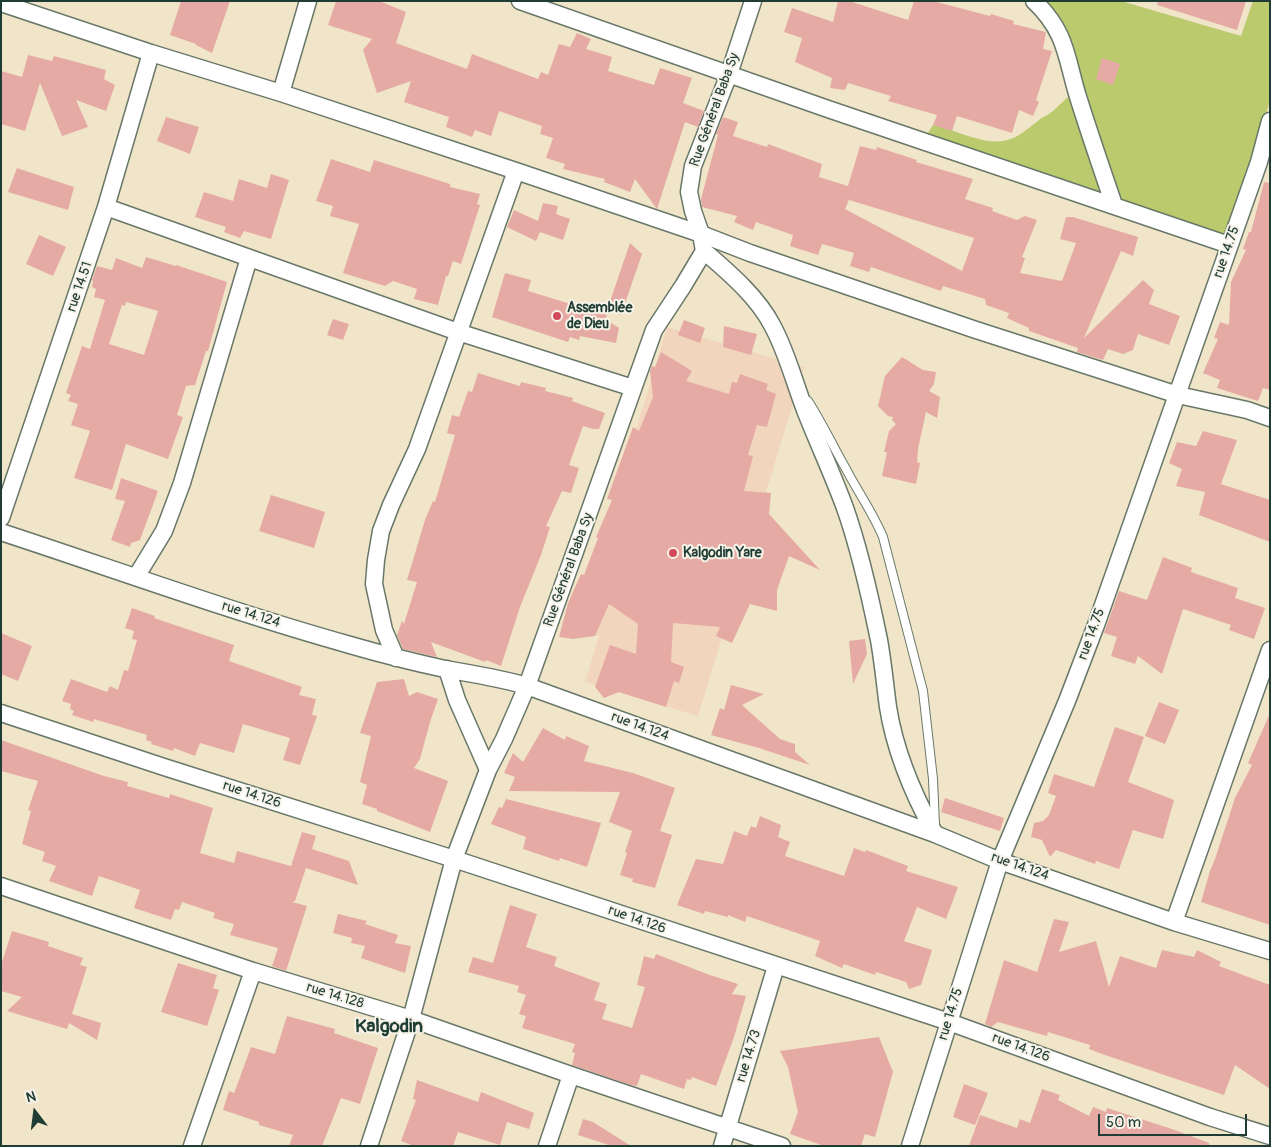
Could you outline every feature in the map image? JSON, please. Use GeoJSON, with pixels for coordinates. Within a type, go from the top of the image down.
{"type":"FeatureCollection","features":[{"type":"Feature","properties":{"kind":"street"},"geometry":{"type":"LineString","coordinates":[[281,92],[308,1]]}},
{"type":"Feature","properties":{"kind":"street"},"geometry":{"type":"LineString","coordinates":[[520,1],[1229,245]]}},
{"type":"Feature","properties":{"kind":"street","name":"Rue Général Baba Sy"},"geometry":{"type":"LineString","coordinates":[[369,1146],[411,1019],[454,859],[488,770],[527,686],[654,330],[704,251],[689,192],[693,166],[729,74],[754,1]]}},
{"type":"Feature","properties":{"kind":"street"},"geometry":{"type":"LineString","coordinates":[[1034,1],[1051,19],[1064,43],[1075,89],[1114,205]]}},
{"type":"Feature","properties":{"kind":"street"},"geometry":{"type":"LineString","coordinates":[[1,3],[151,53],[281,92],[701,234],[902,305],[1178,395],[1238,407],[1270,418]]}},
{"type":"Feature","properties":{"kind":"street","name":"rue 14.51"},"geometry":{"type":"LineString","coordinates":[[1,518],[106,207],[151,53]]}},
{"type":"Feature","properties":{"kind":"street","name":"rue 14.75"},"geometry":{"type":"LineString","coordinates":[[910,1146],[1000,861],[1067,701],[1178,395],[1259,162],[1270,121]]}},
{"type":"Feature","properties":{"kind":"street"},"geometry":{"type":"LineString","coordinates":[[396,658],[384,630],[374,584],[382,530],[417,449],[516,171]]}},
{"type":"Feature","properties":{"kind":"street"},"geometry":{"type":"LineString","coordinates":[[106,207],[458,332],[633,388]]}},
{"type":"Feature","properties":{"kind":"street"},"geometry":{"type":"LineString","coordinates":[[704,251],[724,268],[756,302],[772,325],[845,507],[856,542],[879,640],[888,708],[896,745],[917,802],[935,834]]}},
{"type":"Feature","properties":{"kind":"street"},"geometry":{"type":"LineString","coordinates":[[136,576],[170,518],[202,418],[249,258]]}},
{"type":"Feature","properties":{"kind":"street","name":"rue 14.124"},"geometry":{"type":"LineString","coordinates":[[1,532],[136,576],[186,595],[348,645],[396,658],[475,673],[527,686],[935,834],[1000,861],[1174,922],[1270,950]]}},
{"type":"Feature","properties":{"kind":"street"},"geometry":{"type":"LineString","coordinates":[[1174,922],[1270,650]]}},
{"type":"Feature","properties":{"kind":"street"},"geometry":{"type":"LineString","coordinates":[[447,669],[457,700],[488,770]]}},
{"type":"Feature","properties":{"kind":"street","name":"rue 14.126"},"geometry":{"type":"LineString","coordinates":[[1,713],[454,859],[949,1022],[1270,1136]]}},
{"type":"Feature","properties":{"kind":"street","name":"rue 14.128"},"geometry":{"type":"LineString","coordinates":[[1,886],[253,970],[411,1019],[782,1146]]}},
{"type":"Feature","properties":{"kind":"street","name":"rue 14.73"},"geometry":{"type":"LineString","coordinates":[[722,1146],[776,966]]}},
{"type":"Feature","properties":{"kind":"street"},"geometry":{"type":"LineString","coordinates":[[192,1146],[253,970]]}},
{"type":"Feature","properties":{"kind":"street"},"geometry":{"type":"LineString","coordinates":[[547,1146],[571,1075]]}},
{"type":"Feature","properties":{"kind":"lane"},"geometry":{"type":"LineString","coordinates":[[791,373],[822,423],[846,470],[875,518],[883,537],[923,691],[933,779],[935,834]]}},
{"type":"Feature","properties":{"kind":"shaded area","name":"Kalgodin Yare"},"geometry":{"type":"Polygon","coordinates":[[[667,327],[804,367],[698,716],[585,682],[599,636],[576,629],[667,327]]]}},
{"type":"Feature","properties":{"kind":"green space"},"geometry":{"type":"Polygon","coordinates":[[[1037,1],[1121,1],[1241,36],[1253,1],[1270,1],[1270,100],[1230,242],[928,140],[928,133],[933,125],[988,141],[1011,139],[1052,112],[1077,87],[1037,1]]]}},
{"type":"Feature","properties":{"kind":"building"},"geometry":{"type":"Polygon","coordinates":[[[181,1],[230,1],[212,53],[196,44],[170,35],[181,1]]]}},
{"type":"Feature","properties":{"kind":"building"},"geometry":{"type":"Polygon","coordinates":[[[336,1],[379,1],[406,12],[396,43],[467,69],[472,54],[538,79],[541,72],[548,75],[559,44],[570,47],[577,33],[591,39],[586,49],[612,57],[608,71],[654,85],[660,68],[692,78],[683,103],[704,111],[698,127],[685,122],[657,209],[635,179],[630,192],[604,182],[605,179],[563,169],[565,164],[546,158],[553,138],[540,134],[542,126],[499,111],[491,136],[475,130],[472,137],[446,127],[449,117],[404,102],[411,81],[377,93],[363,50],[372,39],[328,25],[336,1]]]}},
{"type":"Feature","properties":{"kind":"building"},"geometry":{"type":"Polygon","coordinates":[[[838,1],[849,1],[908,20],[914,1],[933,1],[990,16],[991,14],[1014,21],[1013,24],[1046,32],[1043,49],[1052,51],[1036,100],[1039,102],[1033,116],[1019,110],[1012,133],[957,116],[952,131],[933,125],[937,115],[888,101],[891,96],[848,83],[845,90],[830,88],[832,78],[795,62],[802,38],[784,32],[792,8],[833,22],[838,1]]]}},
{"type":"Feature","properties":{"kind":"building"},"geometry":{"type":"Polygon","coordinates":[[[1158,1],[1246,1],[1237,30],[1157,5],[1158,1]]]}},
{"type":"Feature","properties":{"kind":"building"},"geometry":{"type":"Polygon","coordinates":[[[28,55],[52,61],[54,56],[106,70],[104,79],[115,85],[106,111],[76,100],[88,127],[62,136],[40,83],[25,131],[1,124],[1,71],[22,77],[28,55]]]}},
{"type":"Feature","properties":{"kind":"building"},"geometry":{"type":"Polygon","coordinates":[[[1102,58],[1120,64],[1113,85],[1096,79],[1102,58]]]}},
{"type":"Feature","properties":{"kind":"building"},"geometry":{"type":"Polygon","coordinates":[[[166,117],[199,127],[190,154],[157,141],[166,117]]]}},
{"type":"Feature","properties":{"kind":"building"},"geometry":{"type":"Polygon","coordinates":[[[723,117],[738,122],[733,136],[767,147],[768,144],[822,164],[819,177],[848,186],[860,146],[876,150],[877,147],[917,160],[916,162],[973,179],[965,199],[993,208],[992,211],[1017,220],[1025,216],[1037,220],[1022,257],[1025,258],[1020,273],[1062,281],[1076,243],[1060,239],[1066,217],[1073,217],[1138,237],[1133,256],[1121,251],[1084,338],[1143,280],[1154,290],[1149,304],[1180,316],[1169,345],[1138,334],[1133,350],[1123,354],[1108,349],[1103,360],[1077,352],[1078,348],[1029,331],[1029,328],[1007,318],[1009,313],[986,305],[985,299],[943,286],[941,291],[871,267],[869,272],[850,266],[854,253],[822,244],[818,255],[790,246],[793,235],[756,222],[753,230],[734,222],[737,216],[702,207],[701,199],[718,135],[716,134],[723,117]],[[849,200],[845,209],[962,271],[974,238],[849,200]]]}},
{"type":"Feature","properties":{"kind":"building"},"geometry":{"type":"Polygon","coordinates":[[[331,159],[370,172],[374,160],[450,184],[450,187],[480,194],[477,204],[480,205],[461,264],[453,261],[448,276],[446,276],[438,305],[414,299],[417,289],[393,281],[385,286],[343,273],[359,224],[330,216],[333,206],[316,201],[331,159]]]}},
{"type":"Feature","properties":{"kind":"building"},"geometry":{"type":"Polygon","coordinates":[[[17,168],[74,187],[68,210],[8,192],[17,168]]]}},
{"type":"Feature","properties":{"kind":"building"},"geometry":{"type":"Polygon","coordinates":[[[271,174],[289,180],[271,239],[244,231],[240,238],[224,232],[226,227],[195,217],[204,192],[233,201],[239,179],[267,188],[271,174]]]}},
{"type":"Feature","properties":{"kind":"building"},"geometry":{"type":"Polygon","coordinates":[[[1264,182],[1270,183],[1270,390],[1263,388],[1258,401],[1217,388],[1220,380],[1203,373],[1218,339],[1214,338],[1220,322],[1229,325],[1231,282],[1246,250],[1243,249],[1249,232],[1251,232],[1264,182]]]}},
{"type":"Feature","properties":{"kind":"building"},"geometry":{"type":"Polygon","coordinates":[[[543,203],[558,206],[556,214],[570,219],[563,240],[540,232],[536,241],[507,227],[514,210],[538,221],[543,203]]]}},
{"type":"Feature","properties":{"kind":"building"},"geometry":{"type":"Polygon","coordinates":[[[39,235],[66,247],[53,276],[26,264],[39,235]]]}},
{"type":"Feature","properties":{"kind":"building"},"geometry":{"type":"Polygon","coordinates":[[[630,243],[642,254],[621,315],[607,310],[630,243]]]}},
{"type":"Feature","properties":{"kind":"building"},"geometry":{"type":"Polygon","coordinates":[[[146,257],[227,282],[208,351],[206,351],[195,385],[186,386],[177,415],[183,417],[168,459],[126,444],[112,490],[74,478],[90,431],[71,425],[78,404],[68,401],[71,395],[66,393],[82,346],[90,349],[105,300],[94,297],[96,289],[92,287],[92,280],[97,266],[112,270],[116,258],[142,268],[146,257]],[[126,302],[125,306],[122,305],[109,344],[144,355],[158,311],[126,302]]]}},
{"type":"Feature","properties":{"kind":"building"},"geometry":{"type":"Polygon","coordinates":[[[505,273],[531,280],[528,291],[607,315],[605,319],[619,328],[616,343],[580,336],[579,340],[570,337],[568,342],[492,317],[505,273]]]}},
{"type":"Feature","properties":{"kind":"building"},"geometry":{"type":"Polygon","coordinates":[[[333,319],[349,324],[343,340],[327,335],[333,319]]]}},
{"type":"Feature","properties":{"kind":"building"},"geometry":{"type":"Polygon","coordinates":[[[684,320],[705,328],[700,343],[678,335],[684,320]]]}},
{"type":"Feature","properties":{"kind":"building"},"geometry":{"type":"Polygon","coordinates":[[[724,326],[757,334],[751,355],[723,347],[724,326]]]}},
{"type":"Feature","properties":{"kind":"building","name":"Kalgodin Yare"},"geometry":{"type":"Polygon","coordinates":[[[661,352],[692,371],[686,381],[729,394],[732,382],[737,383],[740,374],[768,384],[766,390],[776,394],[767,427],[757,425],[748,455],[753,456],[744,491],[771,493],[769,514],[820,570],[789,556],[777,590],[777,611],[750,604],[732,643],[716,636],[720,627],[673,623],[671,662],[684,667],[679,683],[674,681],[666,707],[619,692],[604,698],[595,687],[610,645],[636,654],[638,624],[609,604],[595,636],[573,639],[559,637],[568,603],[581,574],[584,575],[598,538],[596,537],[612,500],[607,499],[633,427],[639,431],[653,397],[650,371],[652,366],[655,367],[661,352]]]}},
{"type":"Feature","properties":{"kind":"building"},"geometry":{"type":"Polygon","coordinates":[[[902,357],[923,370],[936,372],[934,384],[929,391],[940,397],[937,418],[926,412],[918,449],[917,462],[920,463],[916,484],[882,476],[887,452],[884,452],[889,431],[896,424],[892,420],[893,417],[888,416],[878,406],[885,376],[902,357]]]}},
{"type":"Feature","properties":{"kind":"building"},"geometry":{"type":"Polygon","coordinates":[[[478,373],[520,386],[521,382],[546,388],[545,391],[573,398],[572,401],[605,413],[599,429],[583,426],[569,465],[579,468],[571,493],[562,491],[546,526],[550,527],[520,607],[501,666],[431,642],[437,657],[403,649],[397,635],[402,621],[404,624],[417,582],[407,580],[425,520],[433,501],[435,502],[455,435],[447,433],[452,415],[459,417],[468,391],[472,392],[478,373]]]}},
{"type":"Feature","properties":{"kind":"building"},"geometry":{"type":"Polygon","coordinates":[[[1203,431],[1237,440],[1221,484],[1270,500],[1270,542],[1199,515],[1205,492],[1176,486],[1182,469],[1169,463],[1177,442],[1196,446],[1203,431]]]}},
{"type":"Feature","properties":{"kind":"building"},"geometry":{"type":"Polygon","coordinates":[[[121,478],[158,491],[140,540],[131,543],[130,547],[111,540],[125,501],[115,499],[121,478]]]}},
{"type":"Feature","properties":{"kind":"building"},"geometry":{"type":"Polygon","coordinates":[[[271,495],[325,512],[314,548],[259,531],[271,495]]]}},
{"type":"Feature","properties":{"kind":"building"},"geometry":{"type":"Polygon","coordinates":[[[1163,557],[1192,568],[1191,572],[1238,588],[1235,598],[1265,608],[1254,639],[1229,630],[1231,625],[1183,609],[1162,674],[1138,656],[1135,664],[1111,656],[1117,637],[1104,633],[1119,591],[1147,600],[1163,557]]]}},
{"type":"Feature","properties":{"kind":"building"},"geometry":{"type":"Polygon","coordinates":[[[132,608],[155,616],[154,618],[234,645],[229,661],[302,687],[299,695],[316,699],[312,715],[317,716],[300,765],[283,760],[290,738],[243,724],[234,753],[200,743],[195,756],[174,748],[173,751],[151,744],[152,742],[146,740],[147,735],[94,719],[93,722],[72,715],[74,711],[70,709],[71,704],[62,701],[71,679],[107,692],[110,686],[118,690],[124,670],[128,671],[137,640],[132,639],[134,631],[125,628],[132,608]]]}},
{"type":"Feature","properties":{"kind":"building"},"geometry":{"type":"Polygon","coordinates":[[[1,633],[32,646],[18,681],[1,674],[1,633]]]}},
{"type":"Feature","properties":{"kind":"building"},"geometry":{"type":"Polygon","coordinates":[[[865,639],[867,654],[853,684],[849,641],[865,639]]]}},
{"type":"Feature","properties":{"kind":"building"},"geometry":{"type":"Polygon","coordinates":[[[404,679],[409,696],[417,692],[438,699],[420,759],[414,768],[448,781],[430,832],[362,804],[367,785],[360,782],[371,736],[360,733],[377,682],[404,679]]]}},
{"type":"Feature","properties":{"kind":"building"},"geometry":{"type":"Polygon","coordinates":[[[731,685],[764,694],[742,705],[780,739],[795,744],[795,752],[810,765],[711,735],[720,708],[724,710],[731,685]]]}},
{"type":"Feature","properties":{"kind":"building"},"geometry":{"type":"Polygon","coordinates":[[[1159,702],[1179,710],[1165,744],[1145,736],[1159,702]]]}},
{"type":"Feature","properties":{"kind":"building"},"geometry":{"type":"Polygon","coordinates":[[[1270,713],[1270,925],[1201,902],[1235,798],[1252,765],[1248,763],[1270,713]]]}},
{"type":"Feature","properties":{"kind":"building"},"geometry":{"type":"Polygon","coordinates":[[[1115,727],[1144,737],[1128,782],[1174,800],[1163,839],[1133,830],[1119,869],[1096,861],[1095,864],[1056,850],[1050,857],[1042,840],[1031,837],[1034,823],[1043,821],[1049,815],[1056,796],[1048,793],[1054,774],[1094,787],[1115,727]]]}},
{"type":"Feature","properties":{"kind":"building"},"geometry":{"type":"Polygon","coordinates":[[[543,728],[565,740],[566,736],[589,746],[584,761],[633,773],[675,788],[660,831],[672,835],[655,888],[632,882],[633,879],[620,875],[632,831],[609,822],[620,792],[509,791],[515,777],[504,773],[513,753],[523,762],[543,728]]]}},
{"type":"Feature","properties":{"kind":"building"},"geometry":{"type":"Polygon","coordinates":[[[1,740],[104,776],[128,782],[127,786],[169,798],[170,794],[213,808],[200,853],[234,863],[237,851],[291,866],[302,832],[316,836],[312,849],[349,861],[358,885],[306,868],[295,901],[292,902],[307,906],[286,971],[272,966],[278,948],[230,935],[234,924],[213,918],[215,913],[182,902],[179,910],[175,909],[171,920],[134,908],[140,890],[99,876],[92,896],[49,881],[56,866],[42,861],[45,852],[22,844],[31,811],[28,810],[38,781],[1,771],[1,740]]]}},
{"type":"Feature","properties":{"kind":"building"},"geometry":{"type":"Polygon","coordinates":[[[945,798],[1004,818],[1000,831],[941,812],[945,798]]]}},
{"type":"Feature","properties":{"kind":"building"},"geometry":{"type":"Polygon","coordinates":[[[506,799],[601,823],[587,867],[560,858],[559,861],[523,849],[526,837],[491,824],[499,807],[502,808],[506,799]]]}},
{"type":"Feature","properties":{"kind":"building"},"geometry":{"type":"Polygon","coordinates":[[[760,816],[781,825],[778,837],[790,842],[785,856],[844,876],[854,848],[865,852],[866,850],[908,866],[906,871],[958,887],[946,919],[917,907],[904,941],[932,950],[921,985],[909,989],[906,982],[876,972],[875,975],[844,964],[842,968],[815,956],[820,941],[747,916],[745,922],[728,915],[728,917],[705,911],[704,914],[677,905],[696,859],[723,864],[734,831],[747,836],[751,826],[756,828],[760,816]]]}},
{"type":"Feature","properties":{"kind":"building"},"geometry":{"type":"Polygon","coordinates":[[[510,905],[537,914],[526,947],[557,957],[554,966],[600,983],[594,1000],[607,1004],[602,1019],[632,1028],[645,987],[637,985],[644,956],[654,959],[656,954],[738,984],[732,994],[746,996],[734,1037],[716,1086],[692,1077],[691,1080],[687,1079],[684,1089],[641,1074],[637,1086],[631,1085],[572,1065],[575,1053],[572,1052],[575,1044],[522,1028],[526,1016],[519,1014],[526,995],[517,992],[519,986],[468,972],[473,957],[493,963],[510,905]]]}},
{"type":"Feature","properties":{"kind":"building"},"geometry":{"type":"Polygon","coordinates":[[[338,914],[367,921],[365,924],[398,935],[395,943],[411,946],[405,973],[361,958],[365,946],[351,943],[352,938],[333,933],[338,914]]]}},
{"type":"Feature","properties":{"kind":"building"},"geometry":{"type":"Polygon","coordinates":[[[1054,919],[1069,922],[1059,952],[1096,941],[1109,987],[1120,956],[1156,968],[1162,950],[1194,957],[1197,950],[1221,962],[1219,966],[1270,985],[1270,1089],[1235,1065],[1224,1095],[1102,1054],[1089,1049],[1090,1045],[1048,1032],[1047,1036],[998,1022],[991,1027],[985,1024],[1004,960],[1037,972],[1054,919]]]}},
{"type":"Feature","properties":{"kind":"building"},"geometry":{"type":"Polygon","coordinates":[[[12,931],[49,942],[48,946],[83,958],[80,965],[87,967],[72,1014],[101,1023],[97,1040],[69,1023],[67,1029],[7,1011],[22,997],[1,991],[1,965],[12,931]]]}},
{"type":"Feature","properties":{"kind":"building"},"geometry":{"type":"Polygon","coordinates":[[[178,963],[217,975],[213,988],[219,990],[207,1026],[161,1012],[178,963]]]}},
{"type":"Feature","properties":{"kind":"building"},"geometry":{"type":"Polygon","coordinates":[[[287,1016],[335,1029],[334,1033],[378,1048],[360,1104],[341,1098],[322,1146],[289,1146],[293,1135],[259,1125],[259,1122],[223,1110],[229,1091],[234,1093],[251,1047],[275,1054],[287,1016]]]}},
{"type":"Feature","properties":{"kind":"building"},"geometry":{"type":"Polygon","coordinates":[[[879,1037],[893,1072],[875,1137],[865,1134],[861,1146],[824,1146],[790,1134],[798,1112],[788,1067],[780,1051],[879,1037]]]}},
{"type":"Feature","properties":{"kind":"building"},"geometry":{"type":"Polygon","coordinates":[[[417,1080],[478,1102],[481,1092],[534,1113],[529,1129],[507,1122],[500,1145],[458,1132],[453,1146],[414,1146],[401,1141],[416,1100],[413,1099],[417,1080]]]}},
{"type":"Feature","properties":{"kind":"building"},"geometry":{"type":"Polygon","coordinates":[[[964,1084],[988,1093],[975,1125],[953,1117],[964,1084]]]}},
{"type":"Feature","properties":{"kind":"building"},"geometry":{"type":"Polygon","coordinates":[[[1042,1089],[1060,1095],[1058,1100],[1089,1116],[1093,1107],[1106,1112],[1107,1108],[1172,1129],[1209,1143],[1209,1146],[969,1146],[980,1115],[1017,1128],[1020,1119],[1030,1123],[1042,1089]]]}},
{"type":"Feature","properties":{"kind":"building"},"geometry":{"type":"Polygon","coordinates":[[[583,1119],[593,1122],[631,1146],[612,1146],[578,1135],[583,1119]]]}},
{"type":"Feature","properties":{"kind":"place","name":"Assemblée de Dieu"},"geometry":{"type":"Point","coordinates":[557,316]}},
{"type":"Feature","properties":{"kind":"place","name":"Kalgodin Yare"},"geometry":{"type":"Point","coordinates":[673,553]}},
{"type":"Feature","properties":{"kind":"district","name":"Kalgodin"},"geometry":{"type":"Point","coordinates":[389,1027]}}]}
